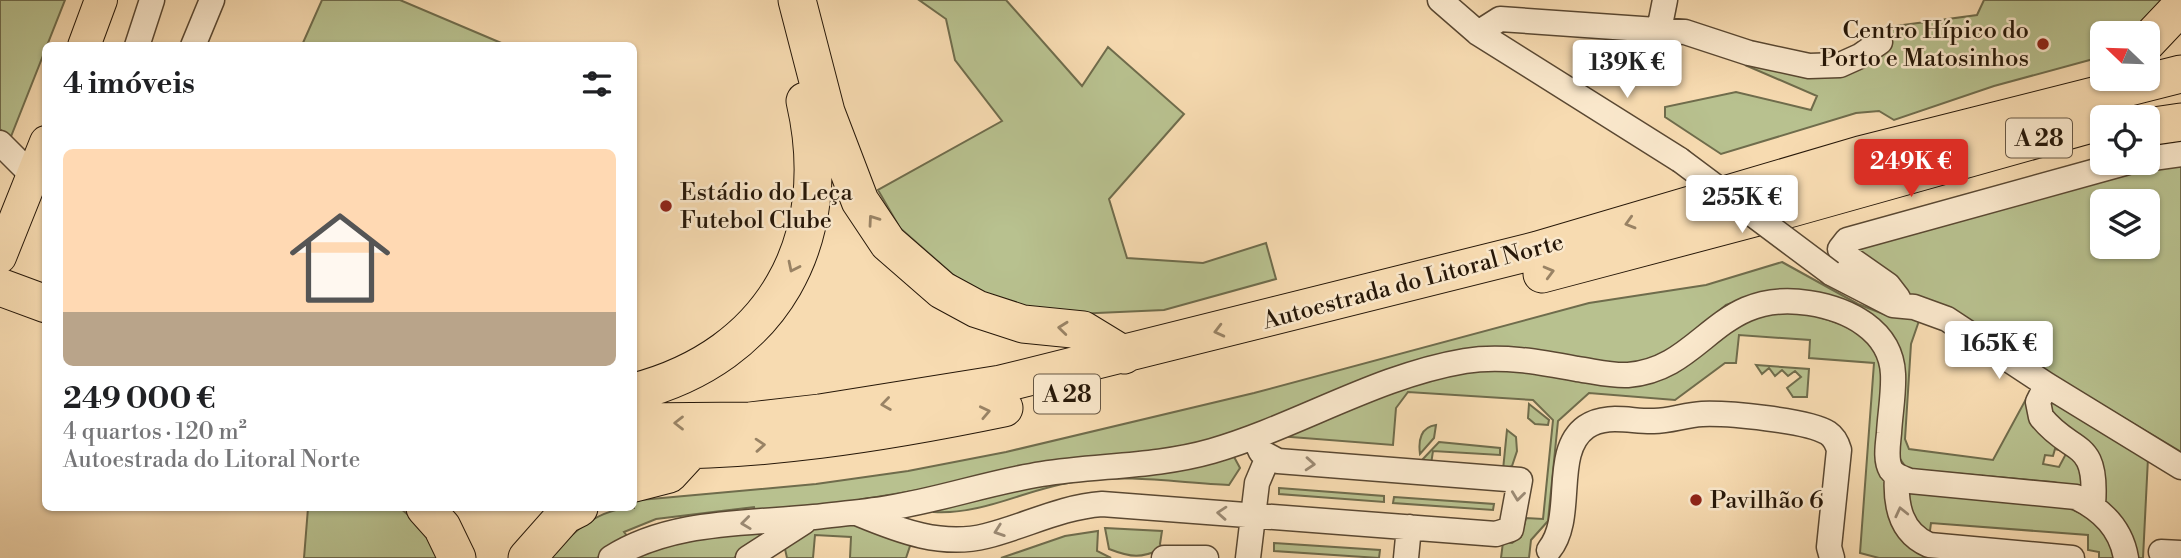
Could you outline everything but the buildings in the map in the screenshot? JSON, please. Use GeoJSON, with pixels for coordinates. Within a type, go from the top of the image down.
{"type":"FeatureCollection","features":[{"type":"Feature","properties":{"kind":"highway"},"geometry":{"type":"LineString","coordinates":[[637,391],[697,370],[727,350],[772,304],[801,251],[813,190],[812,144],[806,104],[777,0]]}},
{"type":"Feature","properties":{"kind":"highway"},"geometry":{"type":"LineString","coordinates":[[797,0],[826,112],[860,201],[888,243],[942,290],[977,309],[1023,324],[1083,330],[1124,355]]}},
{"type":"Feature","properties":{"kind":"highway"},"geometry":{"type":"LineString","coordinates":[[2160,28],[2181,6]]}},
{"type":"Feature","properties":{"kind":"highway"},"geometry":{"type":"LineString","coordinates":[[1860,155],[1980,103],[2090,71]]}},
{"type":"Feature","properties":{"kind":"highway","name":"Autoestrada do Litoral Norte"},"geometry":{"type":"LineString","coordinates":[[637,422],[750,421],[820,413],[1001,384],[1538,250],[1860,155],[2181,74]]}},
{"type":"Feature","properties":{"kind":"highway"},"geometry":{"type":"LineString","coordinates":[[2160,105],[2181,100]]}},
{"type":"Feature","properties":{"kind":"highway"},"geometry":{"type":"LineString","coordinates":[[2160,125],[2181,122]]}},
{"type":"Feature","properties":{"kind":"highway","name":"Autoestrada do Litoral Norte"},"geometry":{"type":"LineString","coordinates":[[637,450],[692,449],[839,437],[946,420],[1043,400],[1792,208],[2090,124]]}},
{"type":"Feature","properties":{"kind":"highway"},"geometry":{"type":"LineString","coordinates":[[1977,154],[2090,136]]}},
{"type":"Feature","properties":{"kind":"highway"},"geometry":{"type":"LineString","coordinates":[[0,287],[42,303]]}},
{"type":"Feature","properties":{"kind":"highway"},"geometry":{"type":"LineString","coordinates":[[0,314],[42,330]]}},
{"type":"Feature","properties":{"kind":"highway"},"geometry":{"type":"LineString","coordinates":[[637,482],[669,474],[692,449]]}},
{"type":"Feature","properties":{"kind":"highway"},"geometry":{"type":"LineString","coordinates":[[428,511],[442,527],[457,558]]}},
{"type":"Feature","properties":{"kind":"highway"},"geometry":{"type":"LineString","coordinates":[[527,558],[565,515],[573,511]]}},
{"type":"Feature","properties":{"kind":"main road"},"geometry":{"type":"LineString","coordinates":[[85,42],[101,0]]}},
{"type":"Feature","properties":{"kind":"main road"},"geometry":{"type":"LineString","coordinates":[[6,243],[42,151]]}},
{"type":"Feature","properties":{"kind":"street"},"geometry":{"type":"LineString","coordinates":[[138,42],[152,0]]}},
{"type":"Feature","properties":{"kind":"street"},"geometry":{"type":"LineString","coordinates":[[195,42],[212,0]]}},
{"type":"Feature","properties":{"kind":"street"},"geometry":{"type":"LineString","coordinates":[[1440,0],[1478,33],[1680,160],[1832,273],[1893,305],[1947,319],[2047,385],[2181,467]]}},
{"type":"Feature","properties":{"kind":"street"},"geometry":{"type":"LineString","coordinates":[[1659,30],[1665,0]]}},
{"type":"Feature","properties":{"kind":"street"},"geometry":{"type":"LineString","coordinates":[[1478,33],[1500,19],[1685,32],[1749,53],[1808,66],[1840,65],[1860,56],[1880,42]]}},
{"type":"Feature","properties":{"kind":"street"},"geometry":{"type":"LineString","coordinates":[[0,143],[32,175]]}},
{"type":"Feature","properties":{"kind":"street"},"geometry":{"type":"LineString","coordinates":[[2160,157],[2181,154]]}},
{"type":"Feature","properties":{"kind":"street"},"geometry":{"type":"LineString","coordinates":[[1904,306],[1888,285],[1844,255],[1840,249],[1841,245],[2090,173]]}},
{"type":"Feature","properties":{"kind":"street"},"geometry":{"type":"LineString","coordinates":[[612,558],[629,547],[667,533],[890,508],[964,488],[1042,474],[1161,463],[1210,452],[1261,447],[1374,388],[1419,372],[1467,361],[1527,360],[1613,375],[1652,370],[1671,362],[1739,311],[1786,300],[1812,303],[1861,320],[1876,332],[1887,349],[1893,372],[1887,449],[1889,468],[1897,476],[1926,482],[2065,495],[2093,505],[2109,520],[2119,536],[2126,558]]}},
{"type":"Feature","properties":{"kind":"street"},"geometry":{"type":"LineString","coordinates":[[2042,394],[2038,402],[2041,417],[2081,448],[2088,458],[2094,488],[2093,505]]}},
{"type":"Feature","properties":{"kind":"street"},"geometry":{"type":"LineString","coordinates":[[1549,550],[1557,541],[1562,526],[1568,460],[1575,439],[1586,427],[1610,419],[1666,421],[1705,414],[1795,422],[1828,433],[1836,441],[1839,450],[1829,547],[1832,558]]}},
{"type":"Feature","properties":{"kind":"street"},"geometry":{"type":"LineString","coordinates":[[1248,558],[1261,447]]}},
{"type":"Feature","properties":{"kind":"street"},"geometry":{"type":"LineString","coordinates":[[853,511],[918,536],[937,539],[985,536],[1055,512],[1102,504],[1504,534],[1515,521],[1520,480],[1278,461],[1261,447]]}},
{"type":"Feature","properties":{"kind":"street"},"geometry":{"type":"LineString","coordinates":[[1897,476],[1900,513],[1906,530],[1916,539],[1929,545],[2073,558]]}},
{"type":"Feature","properties":{"kind":"street"},"geometry":{"type":"LineString","coordinates":[[748,558],[779,535],[814,517]]}},
{"type":"Feature","properties":{"kind":"street"},"geometry":{"type":"LineString","coordinates":[[1406,558],[1409,527]]}},
{"type":"Feature","properties":{"kind":"street"},"geometry":{"type":"LineString","coordinates":[[1164,558],[1206,558]]}},
{"type":"Feature","properties":{"kind":"green space"},"geometry":{"type":"Polygon","coordinates":[[[0,0],[65,0],[48,42],[42,42],[42,58],[10,139],[0,129],[0,0]]]}},
{"type":"Feature","properties":{"kind":"green space"},"geometry":{"type":"Polygon","coordinates":[[[322,0],[400,0],[499,42],[303,42],[322,0]]]}},
{"type":"Feature","properties":{"kind":"green space"},"geometry":{"type":"Polygon","coordinates":[[[919,0],[1006,0],[1082,86],[1108,47],[1184,114],[1109,199],[1127,258],[1203,263],[1266,243],[1276,279],[1164,310],[1030,316],[958,279],[900,228],[878,190],[1002,121],[955,60],[946,19],[919,0]]]}},
{"type":"Feature","properties":{"kind":"green space"},"geometry":{"type":"Polygon","coordinates":[[[1984,0],[2169,0],[2149,21],[2090,21],[2090,60],[1994,86],[1894,120],[1879,111],[1856,113],[1721,154],[1665,117],[1665,107],[1736,92],[1811,110],[1817,96],[1745,65],[1809,66],[1880,42],[1896,26],[1977,15],[1984,0]]]}},
{"type":"Feature","properties":{"kind":"green space"},"geometry":{"type":"Polygon","coordinates":[[[2181,162],[2181,452],[1928,301],[1879,286],[1836,256],[2109,175],[2160,175],[2160,165],[2181,162]]]}},
{"type":"Feature","properties":{"kind":"green space"},"geometry":{"type":"Polygon","coordinates":[[[1782,262],[1858,304],[1886,315],[1920,318],[1911,344],[1905,439],[1909,449],[1993,460],[2032,388],[2078,451],[2089,491],[2053,482],[1907,469],[1896,453],[1905,370],[1895,344],[1881,325],[1869,312],[1819,294],[1757,295],[1726,305],[1667,356],[1618,367],[1524,349],[1225,439],[756,517],[754,507],[656,519],[624,532],[631,541],[597,558],[550,558],[567,539],[587,523],[613,511],[637,511],[637,501],[640,500],[816,484],[908,471],[1006,452],[1254,393],[1589,303],[1706,285],[1782,262]],[[2055,449],[2053,456],[2045,455],[2043,464],[2059,467],[2067,452],[2055,449]]]}},
{"type":"Feature","properties":{"kind":"green space"},"geometry":{"type":"Polygon","coordinates":[[[1797,310],[1841,324],[1866,337],[1878,355],[1882,377],[1885,480],[1896,531],[1910,548],[1955,558],[1879,558],[1860,553],[1874,363],[1809,358],[1810,340],[1739,335],[1736,363],[1725,363],[1675,400],[1589,393],[1558,421],[1548,521],[1531,540],[1529,558],[1501,558],[1503,542],[1512,543],[1521,537],[1526,518],[1543,519],[1553,420],[1533,400],[1408,392],[1396,408],[1393,445],[1278,436],[1419,380],[1495,366],[1616,383],[1748,317],[1797,310]]]}},
{"type":"Feature","properties":{"kind":"green space"},"geometry":{"type":"Polygon","coordinates":[[[1756,365],[1809,369],[1807,397],[1793,397],[1787,388],[1801,377],[1795,371],[1788,376],[1782,370],[1775,376],[1769,368],[1762,374],[1756,365]]]}},
{"type":"Feature","properties":{"kind":"green space"},"geometry":{"type":"Polygon","coordinates":[[[2053,401],[2148,458],[2143,558],[2134,558],[2101,498],[2045,416],[2053,401]]]}},
{"type":"Feature","properties":{"kind":"green space"},"geometry":{"type":"Polygon","coordinates":[[[1529,404],[1549,420],[1548,425],[1535,424],[1528,418],[1529,404]]]}},
{"type":"Feature","properties":{"kind":"green space"},"geometry":{"type":"Polygon","coordinates":[[[1436,425],[1434,438],[1420,454],[1424,431],[1436,425]]]}},
{"type":"Feature","properties":{"kind":"green space"},"geometry":{"type":"Polygon","coordinates":[[[1507,430],[1516,437],[1517,451],[1512,466],[1503,470],[1507,430]]]}},
{"type":"Feature","properties":{"kind":"green space"},"geometry":{"type":"Polygon","coordinates":[[[1439,442],[1500,448],[1500,455],[1433,451],[1431,464],[1422,460],[1439,442]]]}},
{"type":"Feature","properties":{"kind":"green space"},"geometry":{"type":"Polygon","coordinates":[[[1233,455],[1240,468],[1229,485],[1098,479],[1061,484],[972,509],[934,512],[938,505],[1004,488],[1233,455]]]}},
{"type":"Feature","properties":{"kind":"green space"},"geometry":{"type":"Polygon","coordinates":[[[1279,488],[1384,496],[1384,502],[1279,494],[1279,488]]]}},
{"type":"Feature","properties":{"kind":"green space"},"geometry":{"type":"Polygon","coordinates":[[[1909,490],[2067,507],[2101,523],[2116,558],[2099,558],[2099,552],[2088,550],[2088,535],[1931,523],[1929,538],[1924,536],[1908,505],[1909,490]]]}},
{"type":"Feature","properties":{"kind":"green space"},"geometry":{"type":"Polygon","coordinates":[[[1394,497],[1494,504],[1493,510],[1393,503],[1394,497]]]}},
{"type":"Feature","properties":{"kind":"green space"},"geometry":{"type":"Polygon","coordinates":[[[308,511],[404,511],[426,530],[440,558],[304,558],[308,511]]]}},
{"type":"Feature","properties":{"kind":"green space"},"geometry":{"type":"Polygon","coordinates":[[[828,523],[859,525],[911,543],[906,558],[850,558],[851,537],[815,535],[813,558],[787,558],[783,540],[828,523]]]}},
{"type":"Feature","properties":{"kind":"green space"},"geometry":{"type":"Polygon","coordinates":[[[1105,528],[1162,531],[1162,549],[1136,556],[1109,549],[1105,528]]]}},
{"type":"Feature","properties":{"kind":"green space"},"geometry":{"type":"Polygon","coordinates":[[[1098,531],[1097,551],[1111,558],[1001,558],[1065,536],[1098,531]]]}},
{"type":"Feature","properties":{"kind":"green space"},"geometry":{"type":"Polygon","coordinates":[[[765,532],[734,558],[628,558],[651,543],[765,532]]]}},
{"type":"Feature","properties":{"kind":"green space"},"geometry":{"type":"Polygon","coordinates":[[[1274,543],[1380,550],[1379,558],[1274,551],[1274,543]]]}},
{"type":"Feature","properties":{"kind":"place","name":"Centro Hípico do Porto e Matosinhos"},"geometry":{"type":"Point","coordinates":[2043,44]}},
{"type":"Feature","properties":{"kind":"place","name":"Estádio do Leça Futebol Clube"},"geometry":{"type":"Point","coordinates":[666,206]}},
{"type":"Feature","properties":{"kind":"place","name":"Pavilhão 6"},"geometry":{"type":"Point","coordinates":[1696,500]}}]}
